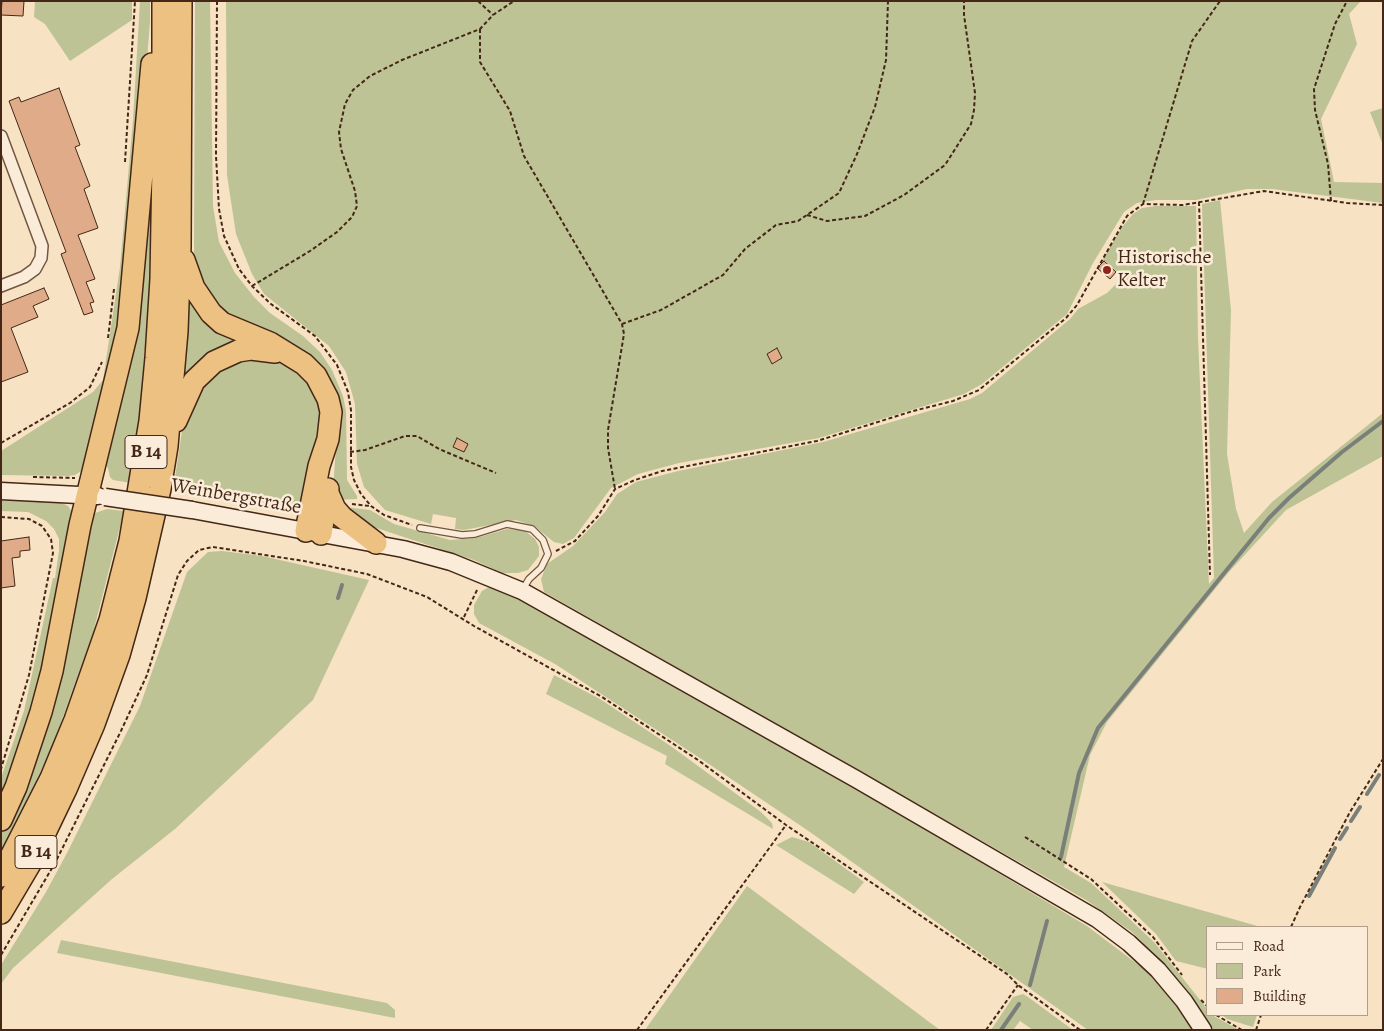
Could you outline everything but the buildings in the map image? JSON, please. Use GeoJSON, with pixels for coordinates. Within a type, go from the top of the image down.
{"type":"FeatureCollection","features":[{"type":"Feature","properties":{"kind":"highway"},"geometry":{"type":"LineString","coordinates":[[1,820],[16,787],[41,712],[97,496],[95,467],[128,328],[154,39],[162,1]]}},
{"type":"Feature","properties":{"kind":"highway","name":"B 14"},"geometry":{"type":"LineString","coordinates":[[1,876],[51,778],[76,720],[110,620],[134,521],[150,421],[160,289],[163,165],[162,1]]}},
{"type":"Feature","properties":{"kind":"highway","name":"B 14"},"geometry":{"type":"LineString","coordinates":[[1,913],[30,864],[66,789],[94,724],[119,655],[149,544],[167,446],[177,331],[180,248],[181,1]]}},
{"type":"Feature","properties":{"kind":"highway"},"geometry":{"type":"LineString","coordinates":[[180,248],[194,288],[211,313],[238,331],[270,343],[304,364],[316,376],[328,400],[331,412],[328,440],[328,491],[314,532]]}},
{"type":"Feature","properties":{"kind":"highway"},"geometry":{"type":"LineString","coordinates":[[167,446],[194,381],[214,362],[232,353],[251,349],[287,354]]}},
{"type":"Feature","properties":{"kind":"highway"},"geometry":{"type":"LineString","coordinates":[[314,532],[319,466],[328,440]]}},
{"type":"Feature","properties":{"kind":"highway"},"geometry":{"type":"LineString","coordinates":[[328,491],[335,509],[342,517],[376,543]]}},
{"type":"Feature","properties":{"kind":"main road","name":"Weinbergstraße"},"geometry":{"type":"LineString","coordinates":[[1,492],[97,496],[192,510],[376,543],[403,549],[483,574],[522,591],[839,769],[1097,919],[1129,943],[1158,970],[1184,1002],[1203,1030]]}},
{"type":"Feature","properties":{"kind":"street"},"geometry":{"type":"LineString","coordinates":[[1,136],[42,246],[41,258],[34,269],[24,277],[1,286]]}},
{"type":"Feature","properties":{"kind":"lane"},"geometry":{"type":"LineString","coordinates":[[420,528],[475,534],[507,524],[525,526],[538,534],[543,540],[548,554],[541,568],[529,579],[522,591]]}},
{"type":"Feature","properties":{"kind":"path"},"geometry":{"type":"LineString","coordinates":[[125,168],[136,1]]}},
{"type":"Feature","properties":{"kind":"path"},"geometry":{"type":"LineString","coordinates":[[217,1],[216,156],[219,209],[224,236],[232,255],[252,286],[310,251],[337,232],[352,217],[357,206],[355,191],[341,149],[338,132],[345,104],[353,90],[370,76],[402,60],[480,29],[493,15],[514,1]]}},
{"type":"Feature","properties":{"kind":"path"},"geometry":{"type":"LineString","coordinates":[[478,1],[493,15]]}},
{"type":"Feature","properties":{"kind":"path"},"geometry":{"type":"LineString","coordinates":[[622,324],[661,310],[723,275],[745,249],[776,225],[798,221],[839,193],[875,107],[886,60],[888,1]]}},
{"type":"Feature","properties":{"kind":"path"},"geometry":{"type":"LineString","coordinates":[[807,215],[827,221],[865,216],[904,195],[945,165],[971,124],[974,110],[975,93],[964,15],[964,1]]}},
{"type":"Feature","properties":{"kind":"path"},"geometry":{"type":"LineString","coordinates":[[1143,204],[1192,42],[1220,1]]}},
{"type":"Feature","properties":{"kind":"path"},"geometry":{"type":"LineString","coordinates":[[1332,201],[1328,164],[1315,110],[1314,89],[1335,24],[1347,1]]}},
{"type":"Feature","properties":{"kind":"path"},"geometry":{"type":"LineString","coordinates":[[480,29],[480,62],[510,111],[524,156],[622,324],[624,334],[608,430],[608,448],[615,489]]}},
{"type":"Feature","properties":{"kind":"path"},"geometry":{"type":"LineString","coordinates":[[548,554],[575,541],[598,516],[615,489],[662,470],[817,441],[913,411],[953,402],[979,390],[1066,318],[1077,305],[1126,216],[1143,204],[1183,205],[1264,191],[1332,201],[1383,205]]}},
{"type":"Feature","properties":{"kind":"path"},"geometry":{"type":"LineString","coordinates":[[1199,202],[1210,575]]}},
{"type":"Feature","properties":{"kind":"path"},"geometry":{"type":"LineString","coordinates":[[107,345],[115,280]]}},
{"type":"Feature","properties":{"kind":"path"},"geometry":{"type":"LineString","coordinates":[[1,443],[70,403],[90,388],[106,355]]}},
{"type":"Feature","properties":{"kind":"path"},"geometry":{"type":"LineString","coordinates":[[350,452],[365,450],[405,436],[417,436],[439,449],[496,473]]}},
{"type":"Feature","properties":{"kind":"path"},"geometry":{"type":"LineString","coordinates":[[32,478],[74,478],[88,466],[95,467]]}},
{"type":"Feature","properties":{"kind":"path"},"geometry":{"type":"LineString","coordinates":[[371,506],[384,515],[420,528]]}},
{"type":"Feature","properties":{"kind":"path"},"geometry":{"type":"LineString","coordinates":[[1,518],[30,519],[42,526],[51,539],[52,553],[29,676],[1,769]]}},
{"type":"Feature","properties":{"kind":"path"},"geometry":{"type":"LineString","coordinates":[[1,955],[55,863],[120,733],[147,675],[178,575],[187,561],[199,550],[213,547],[237,549],[367,574],[428,597],[474,626],[602,697],[698,760],[786,825],[999,968],[1018,985],[1080,1030]]}},
{"type":"Feature","properties":{"kind":"path"},"geometry":{"type":"LineString","coordinates":[[464,618],[477,592],[483,574]]}},
{"type":"Feature","properties":{"kind":"path"},"geometry":{"type":"LineString","coordinates":[[1292,926],[1300,907],[1346,821],[1383,759]]}},
{"type":"Feature","properties":{"kind":"path"},"geometry":{"type":"LineString","coordinates":[[637,1030],[786,825]]}},
{"type":"Feature","properties":{"kind":"path"},"geometry":{"type":"LineString","coordinates":[[1025,837],[1091,879],[1153,936],[1183,977]]}},
{"type":"Feature","properties":{"kind":"path"},"geometry":{"type":"LineString","coordinates":[[986,1030],[1018,985]]}},
{"type":"Feature","properties":{"kind":"path"},"geometry":{"type":"LineString","coordinates":[[1200,998],[1206,1005]]}},
{"type":"Feature","properties":{"kind":"path"},"geometry":{"type":"LineString","coordinates":[[1218,1016],[1242,1030]]}},
{"type":"Feature","properties":{"kind":"path"},"geometry":{"type":"LineString","coordinates":[[1256,1030],[1261,1016]]}},
{"type":"Feature","properties":{"kind":"green space"},"geometry":{"type":"Polygon","coordinates":[[[35,1],[132,1],[132,20],[70,61],[45,24],[34,17],[35,1]]]}},
{"type":"Feature","properties":{"kind":"green space"},"geometry":{"type":"Polygon","coordinates":[[[140,1],[150,1],[150,22],[130,267],[121,346],[83,470],[75,475],[68,476],[1,475],[1,451],[93,392],[103,380],[120,267],[133,120],[140,1]]]}},
{"type":"Feature","properties":{"kind":"green space"},"geometry":{"type":"Polygon","coordinates":[[[195,1],[210,1],[213,206],[219,242],[235,273],[254,297],[270,313],[303,336],[320,352],[332,370],[343,396],[346,411],[347,480],[357,499],[336,500],[333,490],[338,417],[335,398],[214,307],[196,274],[194,252],[195,1]]]}},
{"type":"Feature","properties":{"kind":"green space"},"geometry":{"type":"Polygon","coordinates":[[[226,1],[1361,1],[1349,14],[1357,44],[1321,119],[1334,182],[1383,183],[1383,203],[1272,189],[1247,189],[1196,200],[1156,200],[1137,203],[1124,212],[1093,263],[1067,314],[982,384],[964,394],[819,438],[679,463],[638,474],[611,488],[574,538],[563,544],[554,542],[534,526],[516,520],[464,530],[455,529],[456,518],[433,514],[431,524],[385,510],[364,487],[357,464],[355,404],[346,372],[329,346],[264,294],[252,274],[236,234],[227,175],[226,1]]]}},
{"type":"Feature","properties":{"kind":"green space"},"geometry":{"type":"Polygon","coordinates":[[[154,93],[149,299],[139,422],[131,483],[113,480],[105,464],[154,93]]]}},
{"type":"Feature","properties":{"kind":"green space"},"geometry":{"type":"Polygon","coordinates":[[[1383,108],[1383,145],[1370,112],[1383,108]]]}},
{"type":"Feature","properties":{"kind":"green space"},"geometry":{"type":"Polygon","coordinates":[[[1220,200],[1231,310],[1227,454],[1236,509],[1244,533],[1272,502],[1383,413],[1383,456],[1286,510],[1228,573],[1107,722],[1090,755],[1064,867],[1091,883],[1154,942],[1206,1007],[1206,1016],[1214,1016],[1239,1030],[1210,1030],[1188,991],[1160,959],[1132,932],[1086,900],[544,592],[541,579],[547,564],[573,546],[605,512],[617,494],[636,482],[678,471],[823,442],[970,399],[982,393],[1070,319],[1078,309],[1107,293],[1123,277],[1103,259],[1122,227],[1133,214],[1142,208],[1156,206],[1196,206],[1198,339],[1209,584],[1214,578],[1202,204],[1220,200]]]}},
{"type":"Feature","properties":{"kind":"green space"},"geometry":{"type":"Polygon","coordinates":[[[190,295],[248,342],[184,379],[190,295]]]}},
{"type":"Feature","properties":{"kind":"green space"},"geometry":{"type":"Polygon","coordinates":[[[248,354],[293,363],[317,390],[322,425],[308,495],[291,508],[173,491],[185,411],[199,382],[248,354]]]}},
{"type":"Feature","properties":{"kind":"green space"},"geometry":{"type":"Polygon","coordinates":[[[1,500],[58,501],[68,506],[73,513],[60,616],[1,809],[1,778],[24,711],[53,578],[55,578],[59,539],[54,529],[46,521],[28,512],[1,511],[1,500]]]}},
{"type":"Feature","properties":{"kind":"green space"},"geometry":{"type":"Polygon","coordinates":[[[346,507],[370,510],[394,524],[450,540],[476,538],[507,529],[524,530],[535,539],[539,547],[539,556],[528,570],[518,573],[502,573],[474,560],[352,520],[346,507]]]}},
{"type":"Feature","properties":{"kind":"green space"},"geometry":{"type":"Polygon","coordinates":[[[107,509],[124,511],[93,633],[51,750],[1,852],[1,834],[13,809],[91,519],[95,513],[107,509]]]}},
{"type":"Feature","properties":{"kind":"green space"},"geometry":{"type":"Polygon","coordinates":[[[222,551],[262,556],[369,580],[313,700],[175,829],[112,879],[13,968],[1,984],[1,965],[46,892],[67,853],[140,706],[187,572],[208,552],[222,551]]]}},
{"type":"Feature","properties":{"kind":"green space"},"geometry":{"type":"Polygon","coordinates":[[[489,587],[497,587],[531,603],[878,801],[1087,926],[1148,972],[1173,1000],[1192,1030],[1088,1030],[810,832],[703,760],[555,664],[479,623],[474,614],[474,605],[482,591],[489,587]]]}},
{"type":"Feature","properties":{"kind":"green space"},"geometry":{"type":"Polygon","coordinates":[[[554,675],[600,699],[672,747],[761,812],[772,823],[773,829],[665,764],[667,756],[546,694],[554,675]]]}},
{"type":"Feature","properties":{"kind":"green space"},"geometry":{"type":"Polygon","coordinates":[[[792,837],[809,842],[864,882],[854,894],[776,845],[792,837]]]}},
{"type":"Feature","properties":{"kind":"green space"},"geometry":{"type":"Polygon","coordinates":[[[1102,882],[1257,926],[1206,926],[1206,968],[1176,961],[1156,934],[1102,882]]]}},
{"type":"Feature","properties":{"kind":"green space"},"geometry":{"type":"Polygon","coordinates":[[[747,886],[940,1030],[645,1030],[747,886]]]}},
{"type":"Feature","properties":{"kind":"green space"},"geometry":{"type":"Polygon","coordinates":[[[61,940],[387,1003],[395,1010],[395,1018],[57,953],[61,940]]]}},
{"type":"Feature","properties":{"kind":"green space"},"geometry":{"type":"Polygon","coordinates":[[[1023,994],[1073,1030],[1033,1030],[1020,1021],[1013,1030],[991,1030],[1013,997],[1023,994]]]}},
{"type":"Feature","properties":{"kind":"green space"},"geometry":{"type":"Polygon","coordinates":[[[1223,1016],[1257,1016],[1253,1027],[1227,1019],[1223,1016]]]}},
{"type":"Feature","properties":{"kind":"waterway"},"geometry":{"type":"LineString","coordinates":[[1061,857],[1079,773],[1098,728],[1269,518],[1342,452],[1383,421]]}},
{"type":"Feature","properties":{"kind":"waterway"},"geometry":{"type":"LineString","coordinates":[[338,598],[342,585]]}},
{"type":"Feature","properties":{"kind":"waterway"},"geometry":{"type":"LineString","coordinates":[[1367,794],[1379,775]]}},
{"type":"Feature","properties":{"kind":"waterway"},"geometry":{"type":"LineString","coordinates":[[1351,821],[1360,807]]}},
{"type":"Feature","properties":{"kind":"waterway"},"geometry":{"type":"LineString","coordinates":[[1340,839],[1347,828]]}},
{"type":"Feature","properties":{"kind":"waterway"},"geometry":{"type":"LineString","coordinates":[[1309,896],[1335,848]]}},
{"type":"Feature","properties":{"kind":"waterway"},"geometry":{"type":"LineString","coordinates":[[1030,985],[1047,921]]}},
{"type":"Feature","properties":{"kind":"waterway"},"geometry":{"type":"LineString","coordinates":[[1001,1030],[1019,1004]]}},
{"type":"Feature","properties":{"kind":"place","name":"Historische Kelter"},"geometry":{"type":"Point","coordinates":[1107,270]}}]}
